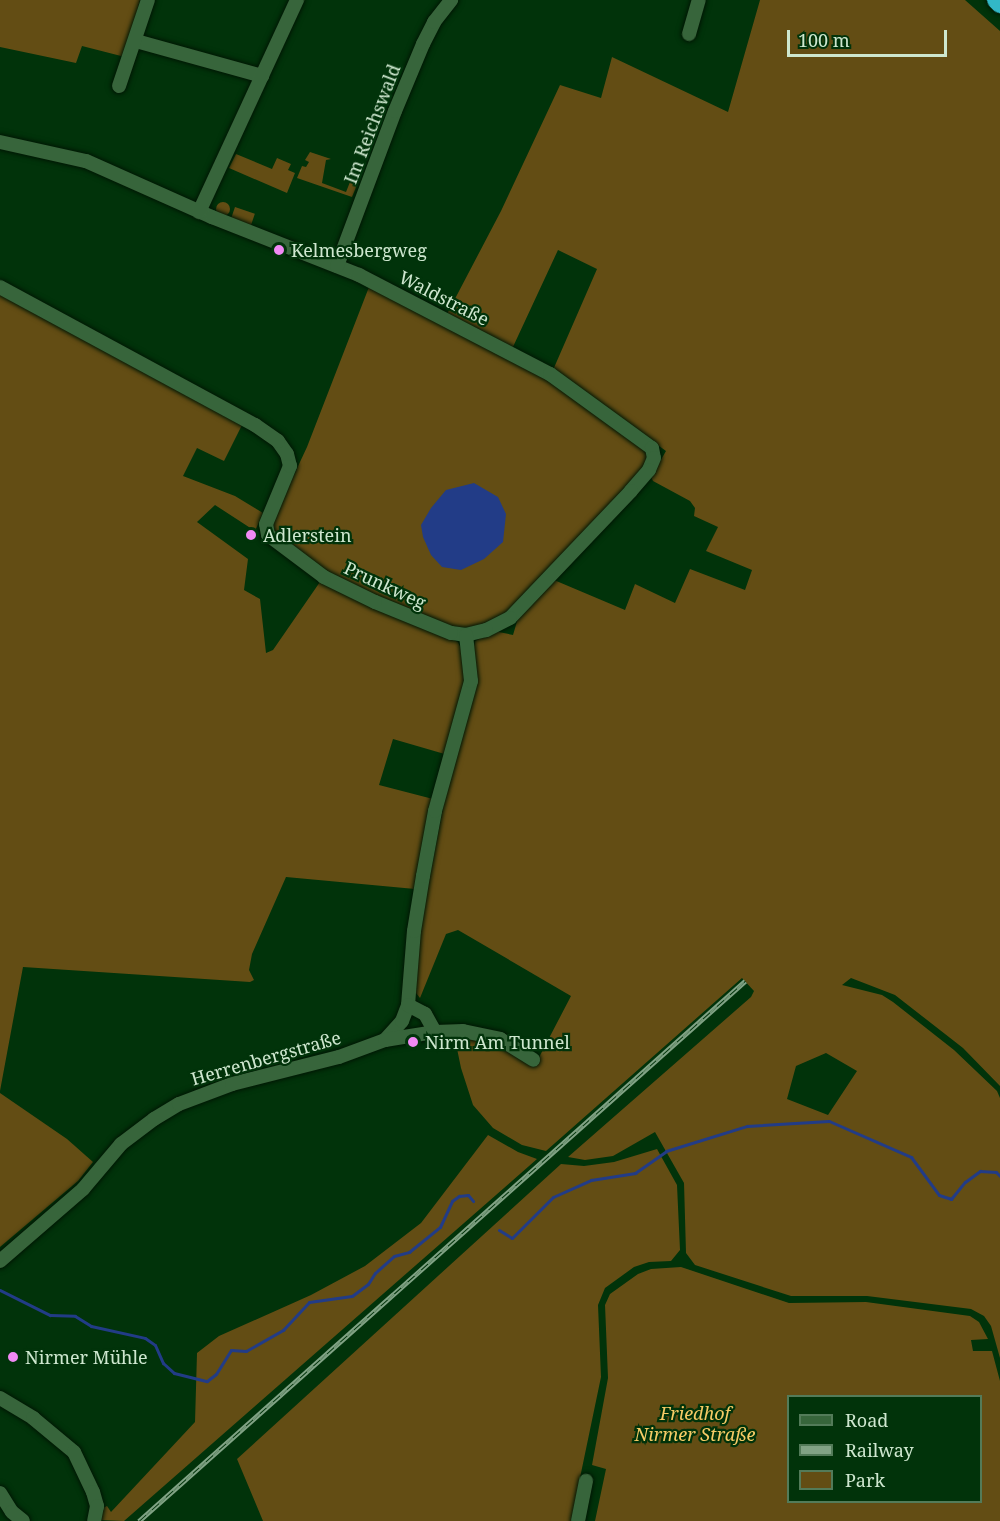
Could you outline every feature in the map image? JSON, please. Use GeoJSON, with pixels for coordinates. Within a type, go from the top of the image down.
{"type":"FeatureCollection","features":[{"type":"Feature","properties":{"kind":"highway"},"geometry":{"type":"LineString","coordinates":[[996,0],[1000,4]]}},
{"type":"Feature","properties":{"kind":"street"},"geometry":{"type":"LineString","coordinates":[[119,86],[148,0]]}},
{"type":"Feature","properties":{"kind":"street"},"geometry":{"type":"LineString","coordinates":[[199,212],[297,0]]}},
{"type":"Feature","properties":{"kind":"street","name":"Im Reichswald"},"geometry":{"type":"LineString","coordinates":[[337,266],[394,111],[434,22],[451,0]]}},
{"type":"Feature","properties":{"kind":"street"},"geometry":{"type":"LineString","coordinates":[[689,34],[699,0]]}},
{"type":"Feature","properties":{"kind":"street"},"geometry":{"type":"LineString","coordinates":[[136,41],[262,76]]}},
{"type":"Feature","properties":{"kind":"street","name":"Waldstraße"},"geometry":{"type":"LineString","coordinates":[[0,142],[86,161],[199,212],[359,274],[550,374],[652,448],[654,458],[649,470],[530,600],[510,618],[486,630],[466,635]]}},
{"type":"Feature","properties":{"kind":"street","name":"Prunkweg"},"geometry":{"type":"LineString","coordinates":[[0,287],[255,425],[278,441],[290,466],[266,524],[268,535],[324,577],[415,619],[451,633],[466,635]]}},
{"type":"Feature","properties":{"kind":"street"},"geometry":{"type":"LineString","coordinates":[[385,1040],[402,1021],[408,1005],[414,931],[435,810],[471,681],[466,635]]}},
{"type":"Feature","properties":{"kind":"street"},"geometry":{"type":"LineString","coordinates":[[408,1005],[425,1014],[435,1032]]}},
{"type":"Feature","properties":{"kind":"street","name":"Herrenbergstraße"},"geometry":{"type":"LineString","coordinates":[[0,1261],[82,1189],[121,1144],[179,1104],[232,1084],[339,1057],[385,1040],[435,1032],[463,1031],[500,1039],[533,1060]]}},
{"type":"Feature","properties":{"kind":"street"},"geometry":{"type":"LineString","coordinates":[[0,1398],[33,1418],[74,1452],[93,1492],[97,1506],[94,1521]]}},
{"type":"Feature","properties":{"kind":"street"},"geometry":{"type":"LineString","coordinates":[[578,1521],[586,1481]]}},
{"type":"Feature","properties":{"kind":"street"},"geometry":{"type":"LineString","coordinates":[[0,1493],[12,1512],[23,1521]]}},
{"type":"Feature","properties":{"kind":"green space"},"geometry":{"type":"Polygon","coordinates":[[[0,0],[140,0],[125,57],[82,46],[76,63],[0,47],[0,0]]]}},
{"type":"Feature","properties":{"kind":"green space"},"geometry":{"type":"Polygon","coordinates":[[[760,0],[965,0],[1000,31],[1000,1086],[963,1048],[895,995],[851,978],[842,985],[882,995],[893,1002],[954,1050],[997,1091],[1000,1098],[1000,1358],[991,1326],[984,1316],[971,1309],[867,1296],[791,1296],[695,1265],[686,1253],[684,1183],[655,1132],[613,1156],[585,1160],[568,1157],[751,997],[754,991],[742,978],[546,1151],[522,1145],[493,1128],[473,1105],[461,1068],[455,1039],[457,1035],[499,1044],[534,1067],[571,996],[458,930],[446,934],[420,998],[416,993],[419,933],[475,641],[494,631],[513,635],[518,618],[554,580],[625,610],[635,584],[675,603],[690,569],[745,590],[752,570],[706,551],[718,527],[694,516],[695,508],[690,501],[653,481],[651,477],[666,451],[553,370],[597,269],[558,250],[512,349],[447,314],[501,211],[560,85],[601,98],[612,57],[728,112],[760,0]],[[826,1053],[796,1066],[787,1099],[828,1115],[857,1071],[826,1053]]]}},
{"type":"Feature","properties":{"kind":"green space"},"geometry":{"type":"Polygon","coordinates":[[[310,152],[331,159],[326,160],[322,183],[346,192],[350,182],[357,185],[352,197],[297,178],[302,166],[306,167],[309,162],[305,160],[310,152]]]}},
{"type":"Feature","properties":{"kind":"green space"},"geometry":{"type":"Polygon","coordinates":[[[236,154],[272,169],[277,158],[291,164],[288,170],[295,173],[287,193],[229,168],[236,154]]]}},
{"type":"Feature","properties":{"kind":"green space"},"geometry":{"type":"Polygon","coordinates":[[[220,202],[226,202],[230,209],[226,216],[220,216],[216,212],[216,206],[220,202]]]}},
{"type":"Feature","properties":{"kind":"green space"},"geometry":{"type":"Polygon","coordinates":[[[235,207],[255,214],[251,226],[231,219],[235,207]]]}},
{"type":"Feature","properties":{"kind":"green space"},"geometry":{"type":"Polygon","coordinates":[[[369,287],[548,377],[649,451],[645,468],[506,615],[485,624],[467,628],[451,627],[416,616],[324,572],[272,532],[271,524],[307,447],[369,287]]]}},
{"type":"Feature","properties":{"kind":"green space"},"geometry":{"type":"Polygon","coordinates":[[[0,292],[243,423],[224,461],[197,448],[183,476],[235,496],[263,513],[255,531],[215,505],[197,522],[248,559],[244,590],[260,599],[266,653],[273,650],[322,579],[458,642],[463,653],[466,683],[448,755],[393,739],[379,785],[433,799],[415,889],[286,877],[252,954],[249,970],[254,980],[250,982],[23,967],[0,1091],[0,292]]]}},
{"type":"Feature","properties":{"kind":"green space"},"geometry":{"type":"Polygon","coordinates":[[[0,1093],[67,1139],[93,1162],[78,1181],[0,1247],[0,1093]]]}},
{"type":"Feature","properties":{"kind":"green space"},"geometry":{"type":"Polygon","coordinates":[[[488,1135],[518,1152],[537,1159],[124,1521],[99,1520],[103,1508],[107,1506],[111,1512],[195,1422],[197,1353],[219,1336],[311,1295],[365,1266],[421,1223],[488,1135]]]}},
{"type":"Feature","properties":{"kind":"green space"},"geometry":{"type":"Polygon","coordinates":[[[657,1149],[677,1185],[680,1250],[671,1261],[649,1262],[634,1267],[605,1288],[598,1305],[601,1377],[571,1521],[263,1521],[237,1459],[561,1164],[584,1166],[614,1162],[657,1149]]]}},
{"type":"Feature","properties":{"kind":"green space","name":"Friedhof Nirmer Straße"},"geometry":{"type":"Polygon","coordinates":[[[681,1267],[789,1303],[866,1302],[970,1316],[979,1322],[988,1339],[971,1340],[973,1351],[992,1351],[1000,1381],[1000,1521],[595,1521],[606,1469],[592,1465],[608,1378],[605,1305],[610,1294],[638,1274],[651,1269],[681,1267]]]}},
{"type":"Feature","properties":{"kind":"water"},"geometry":{"type":"Polygon","coordinates":[[[474,483],[498,497],[506,514],[503,542],[484,559],[461,570],[442,567],[431,555],[423,537],[421,525],[446,490],[474,483]]]}},
{"type":"Feature","properties":{"kind":"waterway"},"geometry":{"type":"LineString","coordinates":[[499,1230],[512,1238],[553,1197],[591,1180],[635,1173],[666,1151],[747,1126],[829,1121],[911,1157],[939,1195],[951,1199],[965,1182],[980,1171],[996,1172],[1000,1176]]}},
{"type":"Feature","properties":{"kind":"waterway"},"geometry":{"type":"LineString","coordinates":[[0,1290],[50,1315],[75,1316],[91,1326],[145,1338],[155,1345],[163,1363],[174,1373],[207,1381],[216,1374],[231,1350],[246,1351],[283,1330],[309,1302],[352,1296],[368,1284],[375,1273],[394,1256],[409,1252],[440,1227],[452,1201],[459,1196],[468,1195],[473,1201]]}},
{"type":"Feature","properties":{"kind":"railway"},"geometry":{"type":"LineString","coordinates":[[139,1521],[745,981]]}},
{"type":"Feature","properties":{"kind":"place","name":"Kelmesbergweg"},"geometry":{"type":"Point","coordinates":[279,250]}},
{"type":"Feature","properties":{"kind":"place","name":"Adlerstein"},"geometry":{"type":"Point","coordinates":[251,535]}},
{"type":"Feature","properties":{"kind":"place","name":"Nirm Am Tunnel"},"geometry":{"type":"Point","coordinates":[413,1042]}},
{"type":"Feature","properties":{"kind":"place","name":"Nirmer Mühle"},"geometry":{"type":"Point","coordinates":[13,1357]}}]}
